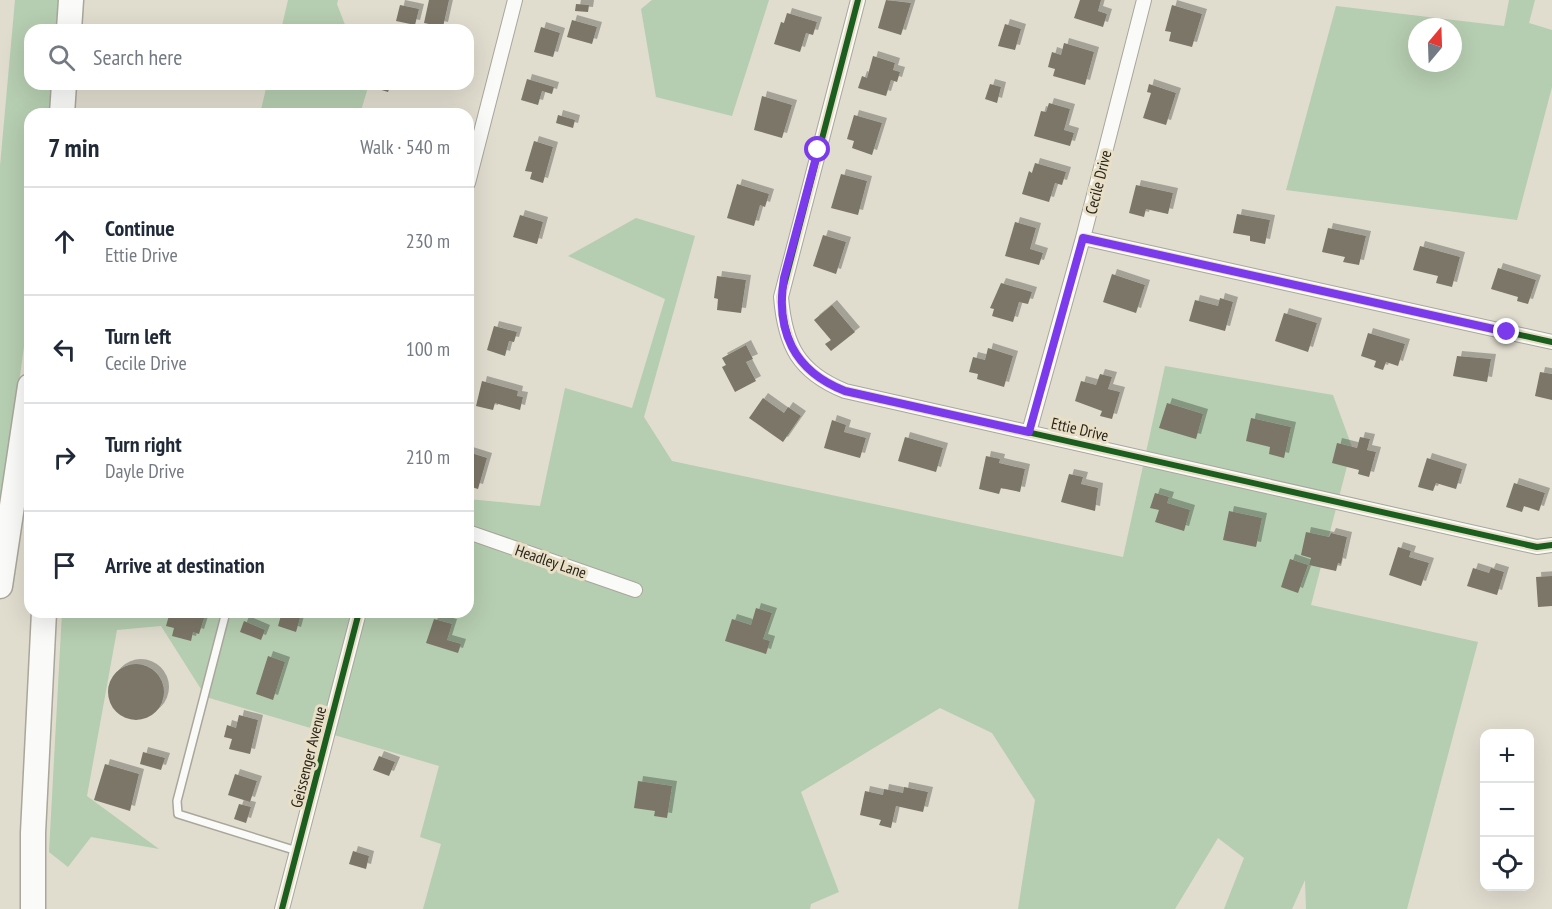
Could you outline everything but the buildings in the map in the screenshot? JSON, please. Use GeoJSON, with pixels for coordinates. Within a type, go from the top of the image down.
{"type":"FeatureCollection","features":[{"type":"Feature","properties":{"kind":"highway"},"geometry":{"type":"LineString","coordinates":[[70,24],[72,0]]}},
{"type":"Feature","properties":{"kind":"highway"},"geometry":{"type":"LineString","coordinates":[[62,108],[64,90]]}},
{"type":"Feature","properties":{"kind":"highway"},"geometry":{"type":"LineString","coordinates":[[71,90],[71,108]]}},
{"type":"Feature","properties":{"kind":"highway"},"geometry":{"type":"LineString","coordinates":[[0,586],[24,426]]}},
{"type":"Feature","properties":{"kind":"highway"},"geometry":{"type":"LineString","coordinates":[[33,909],[33,833],[44,618]]}},
{"type":"Feature","properties":{"kind":"street"},"geometry":{"type":"LineString","coordinates":[[474,160],[515,0]]}},
{"type":"Feature","properties":{"kind":"street","name":"Ettie Drive"},"geometry":{"type":"LineString","coordinates":[[858,0],[784,278],[781,297],[786,334],[801,363],[815,375],[837,388],[1537,548],[1552,545]]}},
{"type":"Feature","properties":{"kind":"street","name":"Cecile Drive"},"geometry":{"type":"LineString","coordinates":[[1029,432],[1083,238],[1144,0]]}},
{"type":"Feature","properties":{"kind":"street"},"geometry":{"type":"LineString","coordinates":[[1083,238],[1552,342]]}},
{"type":"Feature","properties":{"kind":"street","name":"Headley Lane"},"geometry":{"type":"LineString","coordinates":[[474,534],[635,590]]}},
{"type":"Feature","properties":{"kind":"street","name":"Geissenger Avenue"},"geometry":{"type":"LineString","coordinates":[[282,909],[357,618]]}},
{"type":"Feature","properties":{"kind":"lane"},"geometry":{"type":"LineString","coordinates":[[224,618],[177,801],[178,814],[297,851]]}},
{"type":"Feature","properties":{"kind":"green space"},"geometry":{"type":"Polygon","coordinates":[[[15,0],[60,0],[58,24],[24,24],[24,90],[53,90],[51,108],[24,108],[24,347],[0,521],[0,166],[15,0]]]}},
{"type":"Feature","properties":{"kind":"green space"},"geometry":{"type":"Polygon","coordinates":[[[288,0],[338,0],[337,4],[345,24],[282,24],[288,0]]]}},
{"type":"Feature","properties":{"kind":"green space"},"geometry":{"type":"Polygon","coordinates":[[[652,0],[769,0],[732,116],[656,97],[641,9],[652,0]]]}},
{"type":"Feature","properties":{"kind":"green space"},"geometry":{"type":"Polygon","coordinates":[[[1509,0],[1535,0],[1529,23],[1552,30],[1552,87],[1517,220],[1286,190],[1336,6],[1437,18],[1408,18],[1408,72],[1462,72],[1462,21],[1504,26],[1509,0]]]}},
{"type":"Feature","properties":{"kind":"green space"},"geometry":{"type":"Polygon","coordinates":[[[266,90],[367,90],[362,108],[261,108],[266,90]]]}},
{"type":"Feature","properties":{"kind":"green space"},"geometry":{"type":"Polygon","coordinates":[[[636,218],[695,236],[644,417],[672,461],[1123,557],[1165,366],[1333,395],[1352,447],[1311,605],[1478,642],[1407,909],[1306,909],[1305,880],[1292,909],[1224,909],[1244,858],[1218,838],[1175,909],[1018,909],[1035,800],[992,733],[940,708],[801,792],[839,892],[811,904],[810,909],[423,909],[441,844],[420,837],[439,766],[206,697],[161,626],[117,630],[87,796],[159,849],[91,837],[68,867],[49,852],[62,618],[474,618],[474,500],[540,506],[565,388],[632,408],[665,299],[568,256],[636,218]]]}},
{"type":"Feature","properties":{"kind":"cycle path"},"geometry":{"type":"LineString","coordinates":[[858,0],[781,297],[786,329],[791,343],[805,366],[816,375],[845,391],[1537,547],[1552,545]]}},
{"type":"Feature","properties":{"kind":"cycle path"},"geometry":{"type":"LineString","coordinates":[[1083,238],[1552,342]]}},
{"type":"Feature","properties":{"kind":"cycle path"},"geometry":{"type":"LineString","coordinates":[[282,909],[357,618]]}},
{"type":"Feature","properties":{"kind":"route"},"geometry":{"type":"LineString","coordinates":[[818,150],[784,278],[781,297],[783,316],[786,334],[801,363],[829,384],[845,391],[1029,432],[1083,238],[1507,332]]}}]}
